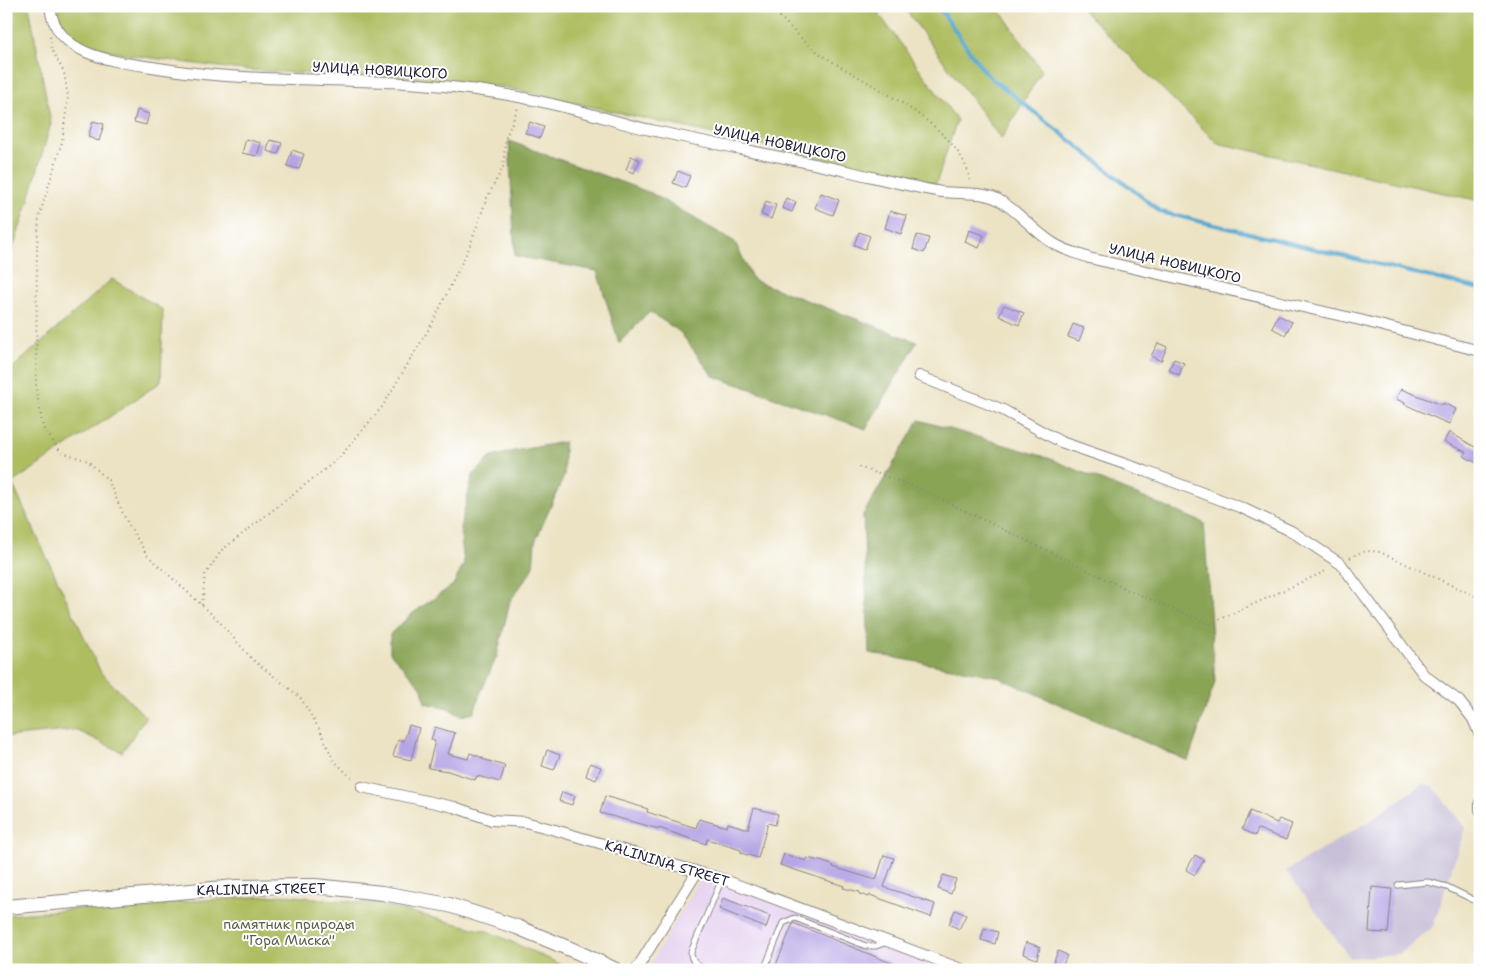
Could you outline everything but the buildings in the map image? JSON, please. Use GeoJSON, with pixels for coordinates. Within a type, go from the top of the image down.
{"type":"FeatureCollection","features":[{"type":"Feature","properties":{"kind":"main road","name":"KALININA STREET"},"geometry":{"type":"LineString","coordinates":[[6,907],[236,887],[315,886],[382,893],[449,906],[517,927],[616,970]]}},
{"type":"Feature","properties":{"kind":"street","name":"УЛИЦА НОВИЦКОГО"},"geometry":{"type":"LineString","coordinates":[[50,12],[58,32],[71,45],[89,54],[112,60],[181,72],[310,80],[390,82],[466,88],[523,98],[648,130],[944,192],[971,193],[996,198],[1054,244],[1089,258],[1360,320],[1480,351]]}},
{"type":"Feature","properties":{"kind":"street"},"geometry":{"type":"LineString","coordinates":[[919,376],[1003,410],[1061,442],[1242,508],[1292,531],[1341,564],[1424,675],[1458,701],[1473,718],[1480,734]]}},
{"type":"Feature","properties":{"kind":"street","name":"KALININA STREET"},"geometry":{"type":"LineString","coordinates":[[362,787],[454,807],[492,820],[525,822],[722,879],[964,970]]}},
{"type":"Feature","properties":{"kind":"street"},"geometry":{"type":"LineString","coordinates":[[1480,802],[1480,810]]}},
{"type":"Feature","properties":{"kind":"street"},"geometry":{"type":"LineString","coordinates":[[636,970],[697,872]]}},
{"type":"Feature","properties":{"kind":"lane"},"geometry":{"type":"LineString","coordinates":[[708,970],[691,959],[691,952],[722,879]]}},
{"type":"Feature","properties":{"kind":"lane"},"geometry":{"type":"LineString","coordinates":[[1398,885],[1428,882],[1447,887],[1480,903]]}},
{"type":"Feature","properties":{"kind":"lane"},"geometry":{"type":"LineString","coordinates":[[764,970],[782,923],[795,918],[866,946],[876,946],[889,941]]}},
{"type":"Feature","properties":{"kind":"path"},"geometry":{"type":"LineString","coordinates":[[769,6],[819,52],[910,107],[943,136],[960,154],[969,172],[971,193]]}},
{"type":"Feature","properties":{"kind":"path"},"geometry":{"type":"LineString","coordinates":[[50,12],[52,50],[64,72],[68,98],[62,142],[39,217],[36,388],[43,428],[61,452],[88,462],[108,480],[126,520],[147,555],[217,619],[252,659],[300,697],[320,730],[334,761],[362,787]]}},
{"type":"Feature","properties":{"kind":"path"},"geometry":{"type":"LineString","coordinates":[[202,605],[205,575],[222,550],[338,459],[382,407],[433,322],[469,248],[487,198],[504,167],[506,136],[523,98]]}},
{"type":"Feature","properties":{"kind":"path"},"geometry":{"type":"LineString","coordinates":[[859,467],[920,489],[1128,590],[1210,624],[1341,564],[1357,553],[1368,550],[1380,552],[1480,600]]}},
{"type":"Feature","properties":{"kind":"shaded area"},"geometry":{"type":"Polygon","coordinates":[[[1422,784],[1433,786],[1465,828],[1433,927],[1399,954],[1350,958],[1286,871],[1373,819],[1422,784]]]}},
{"type":"Feature","properties":{"kind":"shaded area"},"geometry":{"type":"Polygon","coordinates":[[[703,875],[944,970],[667,970],[651,963],[703,875]]]}},
{"type":"Feature","properties":{"kind":"green space"},"geometry":{"type":"Polygon","coordinates":[[[6,6],[29,6],[51,123],[6,269],[6,6]]]}},
{"type":"Feature","properties":{"kind":"green space"},"geometry":{"type":"Polygon","coordinates":[[[54,6],[873,6],[957,120],[936,184],[504,87],[407,77],[234,69],[130,55],[90,47],[67,30],[54,10],[54,6]]]}},
{"type":"Feature","properties":{"kind":"green space"},"geometry":{"type":"Polygon","coordinates":[[[903,6],[997,6],[1042,71],[1001,139],[903,6]]]}},
{"type":"Feature","properties":{"kind":"green space"},"geometry":{"type":"Polygon","coordinates":[[[1079,6],[1480,6],[1480,201],[1217,143],[1079,6]]]}},
{"type":"Feature","properties":{"kind":"green space"},"geometry":{"type":"Polygon","coordinates":[[[509,141],[651,193],[735,242],[753,280],[917,342],[866,429],[713,376],[680,332],[650,312],[619,343],[597,271],[515,256],[509,141]]]}},
{"type":"Feature","properties":{"kind":"green space"},"geometry":{"type":"Polygon","coordinates":[[[112,279],[163,310],[161,382],[12,483],[101,673],[146,717],[122,752],[76,730],[6,737],[6,374],[112,279]]]}},
{"type":"Feature","properties":{"kind":"green space"},"geometry":{"type":"Polygon","coordinates":[[[919,420],[1046,457],[1204,523],[1215,682],[1188,761],[995,676],[869,653],[863,515],[919,420]]]}},
{"type":"Feature","properties":{"kind":"green space"},"geometry":{"type":"Polygon","coordinates":[[[564,442],[564,476],[535,542],[533,569],[510,601],[497,656],[480,694],[474,713],[461,716],[448,708],[425,703],[422,688],[390,653],[390,634],[413,613],[453,585],[464,564],[460,528],[473,475],[490,458],[509,452],[564,442]]]}},
{"type":"Feature","properties":{"kind":"green space","name":"памятник природы \"Гора Миска\""},"geometry":{"type":"Polygon","coordinates":[[[284,895],[378,904],[490,932],[573,970],[6,970],[6,915],[284,895]]]}},
{"type":"Feature","properties":{"kind":"waterway"},"geometry":{"type":"LineString","coordinates":[[938,6],[985,73],[1161,212],[1480,289]]}}]}
